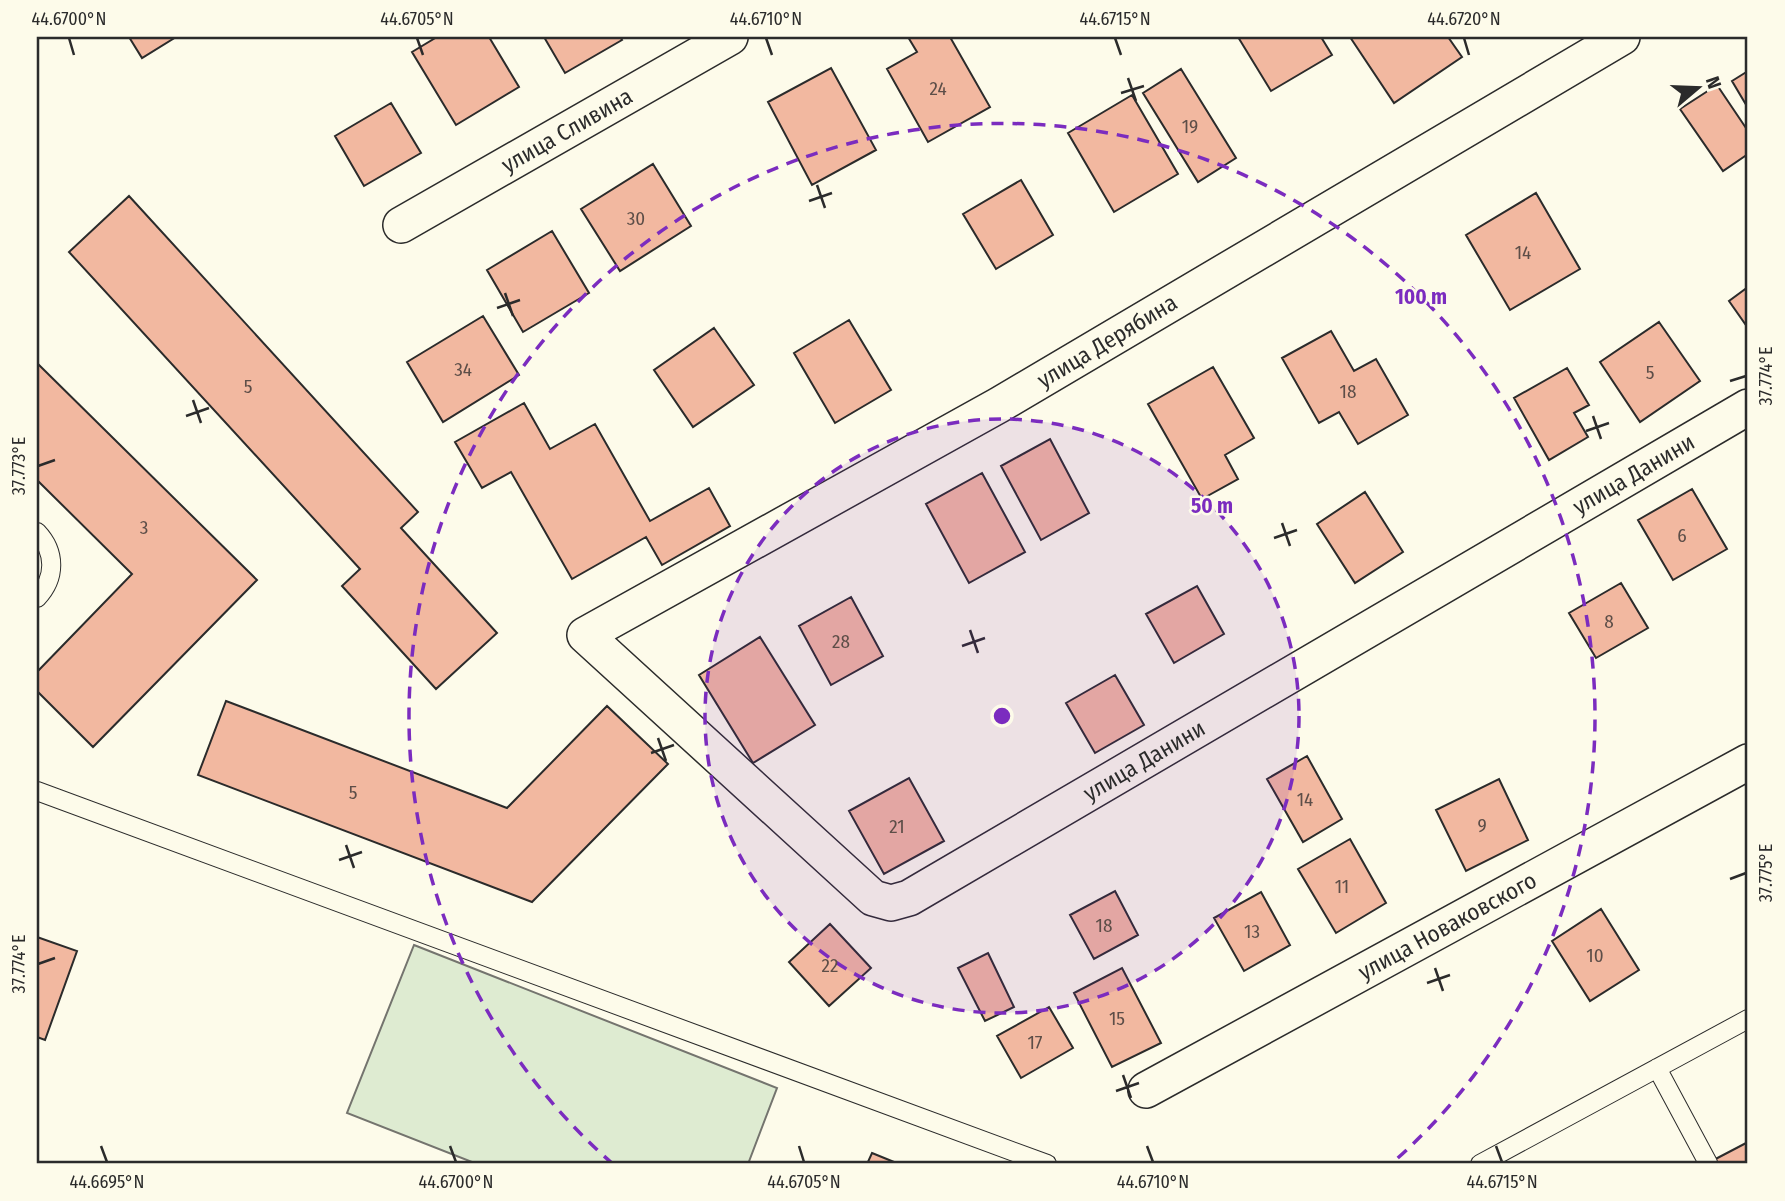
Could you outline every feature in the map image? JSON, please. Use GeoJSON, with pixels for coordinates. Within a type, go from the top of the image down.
{"type":"FeatureCollection","features":[{"type":"Feature","properties":{"kind":"street","name":"улица Сливина"},"geometry":{"type":"LineString","coordinates":[[401,225],[730,37]]}},
{"type":"Feature","properties":{"kind":"street","name":"улица Дерябина"},"geometry":{"type":"LineString","coordinates":[[585,635],[999,405],[1622,37]]}},
{"type":"Feature","properties":{"kind":"street","name":"улица Данини"},"geometry":{"type":"LineString","coordinates":[[585,635],[873,898],[891,903],[909,898],[1748,407]]}},
{"type":"Feature","properties":{"kind":"street","name":"улица Новаковского"},"geometry":{"type":"LineString","coordinates":[[1146,1090],[1748,762]]}},
{"type":"Feature","properties":{"kind":"lane"},"geometry":{"type":"LineString","coordinates":[[37,532],[52,557],[51,578],[37,598]]}},
{"type":"Feature","properties":{"kind":"lane"},"geometry":{"type":"LineString","coordinates":[[37,791],[1047,1164]]}},
{"type":"Feature","properties":{"kind":"lane"},"geometry":{"type":"LineString","coordinates":[[1480,1164],[1748,1019]]}},
{"type":"Feature","properties":{"kind":"lane"},"geometry":{"type":"LineString","coordinates":[[1657,1068],[1708,1163]]}},
{"type":"Feature","properties":{"kind":"green space"},"geometry":{"type":"Polygon","coordinates":[[[414,945],[777,1088],[748,1164],[477,1164],[347,1113],[414,945]]]}},
{"type":"Feature","properties":{"kind":"building"},"geometry":{"type":"Polygon","coordinates":[[[129,37],[176,37],[142,58],[129,37]]]}},
{"type":"Feature","properties":{"kind":"building"},"geometry":{"type":"Polygon","coordinates":[[[437,37],[489,37],[519,87],[456,125],[412,52],[437,37]]]}},
{"type":"Feature","properties":{"kind":"building"},"geometry":{"type":"Polygon","coordinates":[[[544,37],[620,37],[622,40],[565,73],[544,37]]]}},
{"type":"Feature","properties":{"kind":"building"},"geometry":{"type":"Polygon","coordinates":[[[908,37],[950,37],[990,107],[928,142],[887,69],[917,52],[908,37]]]}},
{"type":"Feature","properties":{"kind":"building"},"geometry":{"type":"Polygon","coordinates":[[[1238,37],[1321,37],[1332,55],[1271,91],[1238,37]]]}},
{"type":"Feature","properties":{"kind":"building"},"geometry":{"type":"Polygon","coordinates":[[[1350,37],[1448,37],[1462,57],[1394,103],[1350,37]]]}},
{"type":"Feature","properties":{"kind":"building"},"geometry":{"type":"Polygon","coordinates":[[[831,68],[876,150],[812,185],[768,102],[831,68]]]}},
{"type":"Feature","properties":{"kind":"building"},"geometry":{"type":"Polygon","coordinates":[[[1181,69],[1236,158],[1198,182],[1143,93],[1181,69]]]}},
{"type":"Feature","properties":{"kind":"building"},"geometry":{"type":"Polygon","coordinates":[[[1748,71],[1748,108],[1732,81],[1748,71]]]}},
{"type":"Feature","properties":{"kind":"building"},"geometry":{"type":"Polygon","coordinates":[[[1717,85],[1748,131],[1748,154],[1723,171],[1680,109],[1717,85]]]}},
{"type":"Feature","properties":{"kind":"building"},"geometry":{"type":"Polygon","coordinates":[[[1132,95],[1178,174],[1114,212],[1068,133],[1132,95]]]}},
{"type":"Feature","properties":{"kind":"building"},"geometry":{"type":"Polygon","coordinates":[[[391,103],[421,153],[364,186],[335,136],[391,103]]]}},
{"type":"Feature","properties":{"kind":"building"},"geometry":{"type":"Polygon","coordinates":[[[653,164],[691,226],[620,271],[581,209],[653,164]]]}},
{"type":"Feature","properties":{"kind":"building"},"geometry":{"type":"Polygon","coordinates":[[[1021,180],[1053,235],[996,269],[963,214],[1021,180]]]}},
{"type":"Feature","properties":{"kind":"building"},"geometry":{"type":"Polygon","coordinates":[[[1536,193],[1580,269],[1510,310],[1466,235],[1536,193]]]}},
{"type":"Feature","properties":{"kind":"building"},"geometry":{"type":"Polygon","coordinates":[[[129,196],[418,512],[401,528],[497,633],[436,689],[342,586],[360,569],[69,252],[129,196]]]}},
{"type":"Feature","properties":{"kind":"building"},"geometry":{"type":"Polygon","coordinates":[[[552,231],[589,293],[523,332],[487,270],[552,231]]]}},
{"type":"Feature","properties":{"kind":"building"},"geometry":{"type":"Polygon","coordinates":[[[1748,287],[1748,328],[1729,301],[1748,287]]]}},
{"type":"Feature","properties":{"kind":"building"},"geometry":{"type":"Polygon","coordinates":[[[483,316],[519,375],[443,422],[407,362],[483,316]]]}},
{"type":"Feature","properties":{"kind":"building"},"geometry":{"type":"Polygon","coordinates":[[[849,320],[891,390],[835,423],[794,353],[849,320]]]}},
{"type":"Feature","properties":{"kind":"building"},"geometry":{"type":"Polygon","coordinates":[[[1659,322],[1700,381],[1640,422],[1600,362],[1659,322]]]}},
{"type":"Feature","properties":{"kind":"building"},"geometry":{"type":"Polygon","coordinates":[[[714,328],[754,385],[693,427],[654,370],[714,328]]]}},
{"type":"Feature","properties":{"kind":"building"},"geometry":{"type":"Polygon","coordinates":[[[1331,331],[1354,371],[1376,359],[1408,415],[1358,444],[1339,412],[1319,423],[1282,358],[1331,331]]]}},
{"type":"Feature","properties":{"kind":"building"},"geometry":{"type":"Polygon","coordinates":[[[37,363],[257,580],[93,747],[37,691],[37,672],[132,574],[37,480],[37,363]]]}},
{"type":"Feature","properties":{"kind":"building"},"geometry":{"type":"Polygon","coordinates":[[[37,363],[257,580],[93,747],[37,691],[37,672],[132,574],[37,480],[37,363]]]}},
{"type":"Feature","properties":{"kind":"building"},"geometry":{"type":"Polygon","coordinates":[[[1213,367],[1254,438],[1225,455],[1238,479],[1202,499],[1148,404],[1213,367]]]}},
{"type":"Feature","properties":{"kind":"building"},"geometry":{"type":"Polygon","coordinates":[[[1567,368],[1589,405],[1574,413],[1588,437],[1549,460],[1514,398],[1567,368]]]}},
{"type":"Feature","properties":{"kind":"building"},"geometry":{"type":"Polygon","coordinates":[[[524,403],[550,449],[595,424],[650,521],[709,488],[730,526],[662,565],[646,537],[572,579],[511,472],[482,488],[455,442],[524,403]]]}},
{"type":"Feature","properties":{"kind":"building"},"geometry":{"type":"Polygon","coordinates":[[[1050,439],[1089,513],[1041,540],[1001,466],[1050,439]]]}},
{"type":"Feature","properties":{"kind":"building"},"geometry":{"type":"Polygon","coordinates":[[[982,473],[1025,552],[969,583],[926,504],[982,473]]]}},
{"type":"Feature","properties":{"kind":"building"},"geometry":{"type":"Polygon","coordinates":[[[1692,489],[1727,549],[1673,580],[1638,520],[1692,489]]]}},
{"type":"Feature","properties":{"kind":"building"},"geometry":{"type":"Polygon","coordinates":[[[1365,492],[1403,552],[1355,583],[1317,524],[1365,492]]]}},
{"type":"Feature","properties":{"kind":"building"},"geometry":{"type":"Polygon","coordinates":[[[1621,583],[1648,628],[1596,658],[1569,613],[1621,583]]]}},
{"type":"Feature","properties":{"kind":"building"},"geometry":{"type":"Polygon","coordinates":[[[1197,586],[1224,634],[1174,663],[1146,614],[1197,586]]]}},
{"type":"Feature","properties":{"kind":"building"},"geometry":{"type":"Polygon","coordinates":[[[851,597],[883,656],[831,685],[799,626],[851,597]]]}},
{"type":"Feature","properties":{"kind":"building"},"geometry":{"type":"Polygon","coordinates":[[[760,637],[815,725],[753,763],[699,675],[760,637]]]}},
{"type":"Feature","properties":{"kind":"building"},"geometry":{"type":"Polygon","coordinates":[[[1115,675],[1144,725],[1095,753],[1066,703],[1115,675]]]}},
{"type":"Feature","properties":{"kind":"building"},"geometry":{"type":"Polygon","coordinates":[[[226,701],[507,808],[607,706],[668,764],[532,902],[198,775],[226,701]]]}},
{"type":"Feature","properties":{"kind":"building"},"geometry":{"type":"Polygon","coordinates":[[[226,701],[507,808],[607,706],[668,764],[532,902],[198,775],[226,701]]]}},
{"type":"Feature","properties":{"kind":"building"},"geometry":{"type":"Polygon","coordinates":[[[1307,756],[1342,819],[1303,842],[1267,779],[1307,756]]]}},
{"type":"Feature","properties":{"kind":"building"},"geometry":{"type":"Polygon","coordinates":[[[909,778],[944,841],[884,874],[849,811],[909,778]]]}},
{"type":"Feature","properties":{"kind":"building"},"geometry":{"type":"Polygon","coordinates":[[[1499,779],[1528,840],[1466,871],[1436,810],[1499,779]]]}},
{"type":"Feature","properties":{"kind":"building"},"geometry":{"type":"Polygon","coordinates":[[[1350,839],[1386,903],[1336,933],[1298,869],[1350,839]]]}},
{"type":"Feature","properties":{"kind":"building"},"geometry":{"type":"Polygon","coordinates":[[[1115,891],[1138,935],[1094,959],[1070,915],[1115,891]]]}},
{"type":"Feature","properties":{"kind":"building"},"geometry":{"type":"Polygon","coordinates":[[[1261,892],[1290,945],[1244,971],[1214,918],[1261,892]]]}},
{"type":"Feature","properties":{"kind":"building"},"geometry":{"type":"Polygon","coordinates":[[[1601,909],[1639,970],[1590,1001],[1552,941],[1601,909]]]}},
{"type":"Feature","properties":{"kind":"building"},"geometry":{"type":"Polygon","coordinates":[[[830,924],[871,968],[829,1006],[789,962],[830,924]]]}},
{"type":"Feature","properties":{"kind":"building"},"geometry":{"type":"Polygon","coordinates":[[[37,937],[77,951],[45,1040],[37,1037],[37,937]]]}},
{"type":"Feature","properties":{"kind":"building"},"geometry":{"type":"Polygon","coordinates":[[[988,953],[1014,1007],[985,1021],[958,968],[988,953]]]}},
{"type":"Feature","properties":{"kind":"building"},"geometry":{"type":"Polygon","coordinates":[[[1122,968],[1161,1043],[1112,1067],[1074,993],[1122,968]]]}},
{"type":"Feature","properties":{"kind":"building"},"geometry":{"type":"Polygon","coordinates":[[[1049,1007],[1073,1048],[1021,1078],[997,1036],[1049,1007]]]}},
{"type":"Feature","properties":{"kind":"building"},"geometry":{"type":"Polygon","coordinates":[[[1748,1142],[1748,1164],[1706,1164],[1748,1142]]]}},
{"type":"Feature","properties":{"kind":"building"},"geometry":{"type":"Polygon","coordinates":[[[872,1153],[899,1164],[867,1164],[872,1153]]]}},
{"type":"Feature","properties":{"kind":"building"},"geometry":{"type":"Polygon","coordinates":[[[872,1153],[899,1164],[867,1164],[872,1153]]]}}]}
